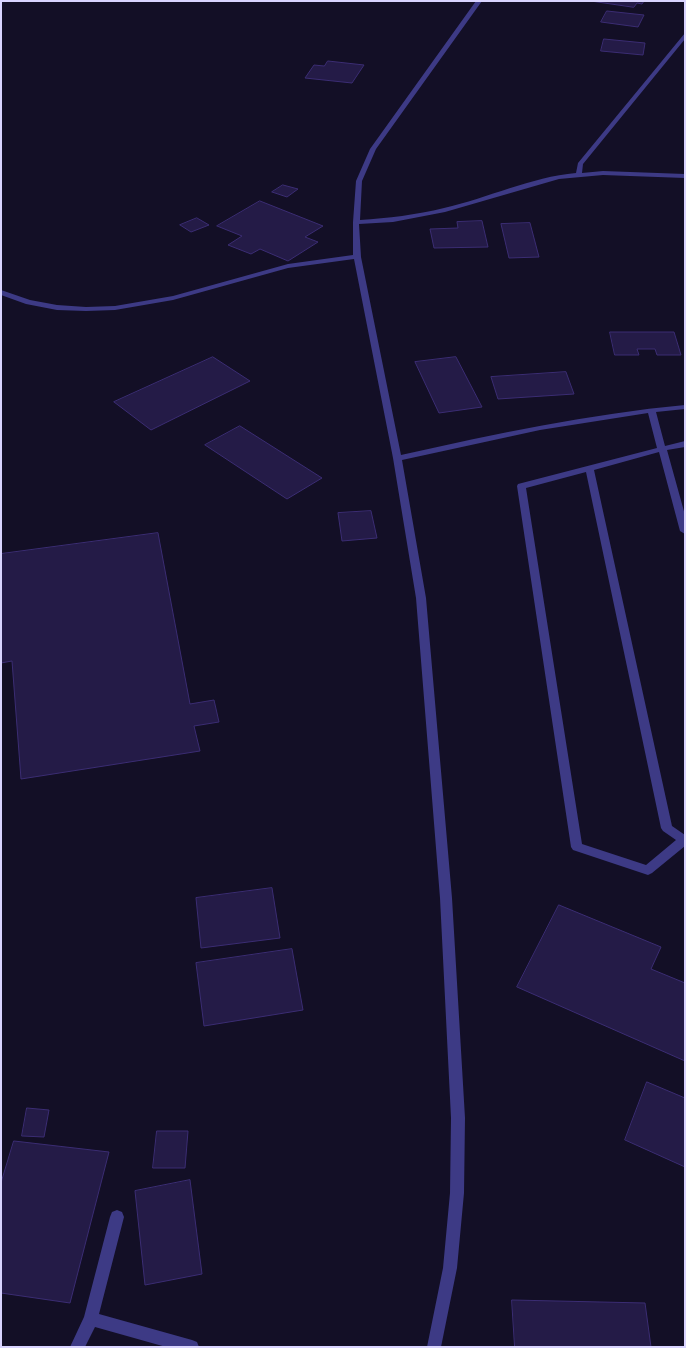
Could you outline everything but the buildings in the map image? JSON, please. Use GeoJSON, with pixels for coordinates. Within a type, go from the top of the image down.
{"type":"FeatureCollection","features":[{"type":"Feature","properties":{"kind":"street"},"geometry":{"type":"LineString","coordinates":[[434,1347],[450,1261],[457,1193],[458,1118],[446,898],[421,598],[397,458],[357,257],[356,222],[359,182],[372,149],[479,1]]}},
{"type":"Feature","properties":{"kind":"street"},"geometry":{"type":"LineString","coordinates":[[579,174],[580,164],[685,35]]}},
{"type":"Feature","properties":{"kind":"street"},"geometry":{"type":"LineString","coordinates":[[356,222],[394,220],[445,210],[558,177],[579,174],[602,173],[685,176]]}},
{"type":"Feature","properties":{"kind":"street"},"geometry":{"type":"LineString","coordinates":[[1,292],[17,300],[41,306],[87,310],[131,306],[177,297],[278,268],[327,259],[357,257]]}},
{"type":"Feature","properties":{"kind":"street"},"geometry":{"type":"LineString","coordinates":[[397,458],[530,429],[651,410],[685,407]]}},
{"type":"Feature","properties":{"kind":"street"},"geometry":{"type":"LineString","coordinates":[[651,410],[685,531]]}},
{"type":"Feature","properties":{"kind":"street"},"geometry":{"type":"LineString","coordinates":[[589,468],[667,828],[684,840],[648,870],[577,847],[521,486],[662,448],[685,444]]}},
{"type":"Feature","properties":{"kind":"street"},"geometry":{"type":"LineString","coordinates":[[77,1347],[91,1319],[117,1217]]}},
{"type":"Feature","properties":{"kind":"street"},"geometry":{"type":"LineString","coordinates":[[91,1319],[192,1347]]}}]}
